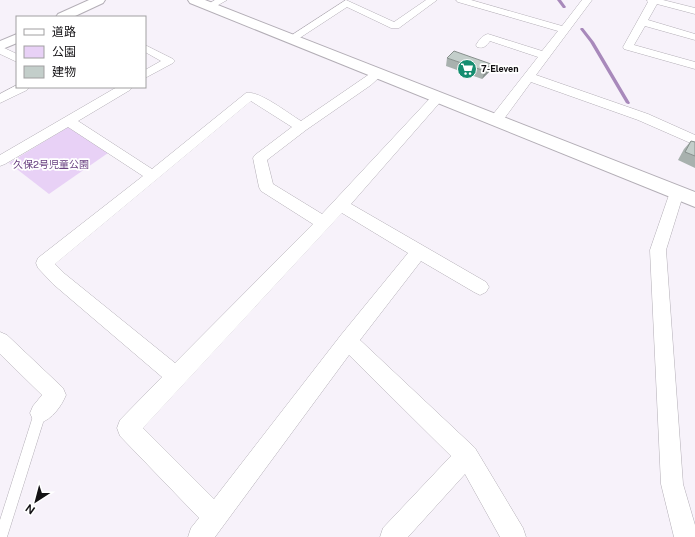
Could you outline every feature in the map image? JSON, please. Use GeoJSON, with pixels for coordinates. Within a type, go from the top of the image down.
{"type":"FeatureCollection","features":[{"type":"Feature","properties":{"kind":"street"},"geometry":{"type":"LineString","coordinates":[[65,16],[100,0]]}},
{"type":"Feature","properties":{"kind":"street"},"geometry":{"type":"LineString","coordinates":[[194,0],[216,3],[292,39],[695,200]]}},
{"type":"Feature","properties":{"kind":"street"},"geometry":{"type":"LineString","coordinates":[[292,39],[346,3],[395,26],[432,0]]}},
{"type":"Feature","properties":{"kind":"street"},"geometry":{"type":"LineString","coordinates":[[461,0],[565,30]]}},
{"type":"Feature","properties":{"kind":"street"},"geometry":{"type":"LineString","coordinates":[[494,10],[504,0]]}},
{"type":"Feature","properties":{"kind":"street"},"geometry":{"type":"LineString","coordinates":[[496,120],[587,0]]}},
{"type":"Feature","properties":{"kind":"street"},"geometry":{"type":"LineString","coordinates":[[695,11],[653,0],[628,47],[695,66]]}},
{"type":"Feature","properties":{"kind":"street"},"geometry":{"type":"LineString","coordinates":[[642,22],[695,37]]}},
{"type":"Feature","properties":{"kind":"street"},"geometry":{"type":"LineString","coordinates":[[481,45],[488,38],[545,56]]}},
{"type":"Feature","properties":{"kind":"street"},"geometry":{"type":"LineString","coordinates":[[16,39],[0,48],[16,58]]}},
{"type":"Feature","properties":{"kind":"street"},"geometry":{"type":"LineString","coordinates":[[146,49],[169,61],[146,74]]}},
{"type":"Feature","properties":{"kind":"street"},"geometry":{"type":"LineString","coordinates":[[324,222],[266,186],[260,158],[378,73]]}},
{"type":"Feature","properties":{"kind":"street"},"geometry":{"type":"LineString","coordinates":[[529,77],[643,117],[695,140]]}},
{"type":"Feature","properties":{"kind":"street"},"geometry":{"type":"LineString","coordinates":[[0,99],[21,88]]}},
{"type":"Feature","properties":{"kind":"street"},"geometry":{"type":"LineString","coordinates":[[0,160],[124,88]]}},
{"type":"Feature","properties":{"kind":"street"},"geometry":{"type":"LineString","coordinates":[[176,376],[59,279],[44,263],[250,96],[301,128]]}},
{"type":"Feature","properties":{"kind":"street"},"geometry":{"type":"LineString","coordinates":[[215,517],[128,428],[176,376],[342,205],[438,97]]}},
{"type":"Feature","properties":{"kind":"street"},"geometry":{"type":"LineString","coordinates":[[69,121],[153,176]]}},
{"type":"Feature","properties":{"kind":"street"},"geometry":{"type":"LineString","coordinates":[[677,192],[658,250],[672,484],[686,537]]}},
{"type":"Feature","properties":{"kind":"street"},"geometry":{"type":"LineString","coordinates":[[342,205],[480,287]]}},
{"type":"Feature","properties":{"kind":"street"},"geometry":{"type":"LineString","coordinates":[[200,537],[348,341],[419,251]]}},
{"type":"Feature","properties":{"kind":"street"},"geometry":{"type":"LineString","coordinates":[[0,341],[56,395],[40,413]]}},
{"type":"Feature","properties":{"kind":"street"},"geometry":{"type":"LineString","coordinates":[[348,341],[467,456],[514,537]]}},
{"type":"Feature","properties":{"kind":"street"},"geometry":{"type":"LineString","coordinates":[[392,537],[467,456]]}},
{"type":"Feature","properties":{"kind":"lane"},"geometry":{"type":"LineString","coordinates":[[1,537],[40,413]]}},
{"type":"Feature","properties":{"kind":"green space","name":"久保2号児童公園"},"geometry":{"type":"Polygon","coordinates":[[[68,127],[108,153],[49,194],[9,163],[68,127]]]}},
{"type":"Feature","properties":{"kind":"building"},"geometry":{"type":"Polygon","coordinates":[[[454,51],[491,64],[485,71],[447,58],[454,51]]]}},
{"type":"Feature","properties":{"kind":"building"},"geometry":{"type":"Polygon","coordinates":[[[691,141],[695,142],[695,156],[685,152],[691,141]]]}},
{"type":"Feature","properties":{"kind":"waterway"},"geometry":{"type":"LineString","coordinates":[[559,0],[564,7]]}},
{"type":"Feature","properties":{"kind":"waterway"},"geometry":{"type":"LineString","coordinates":[[582,29],[592,42],[628,103]]}},
{"type":"Feature","properties":{"kind":"place","name":"7-Eleven"},"geometry":{"type":"Point","coordinates":[467,69]}}]}
